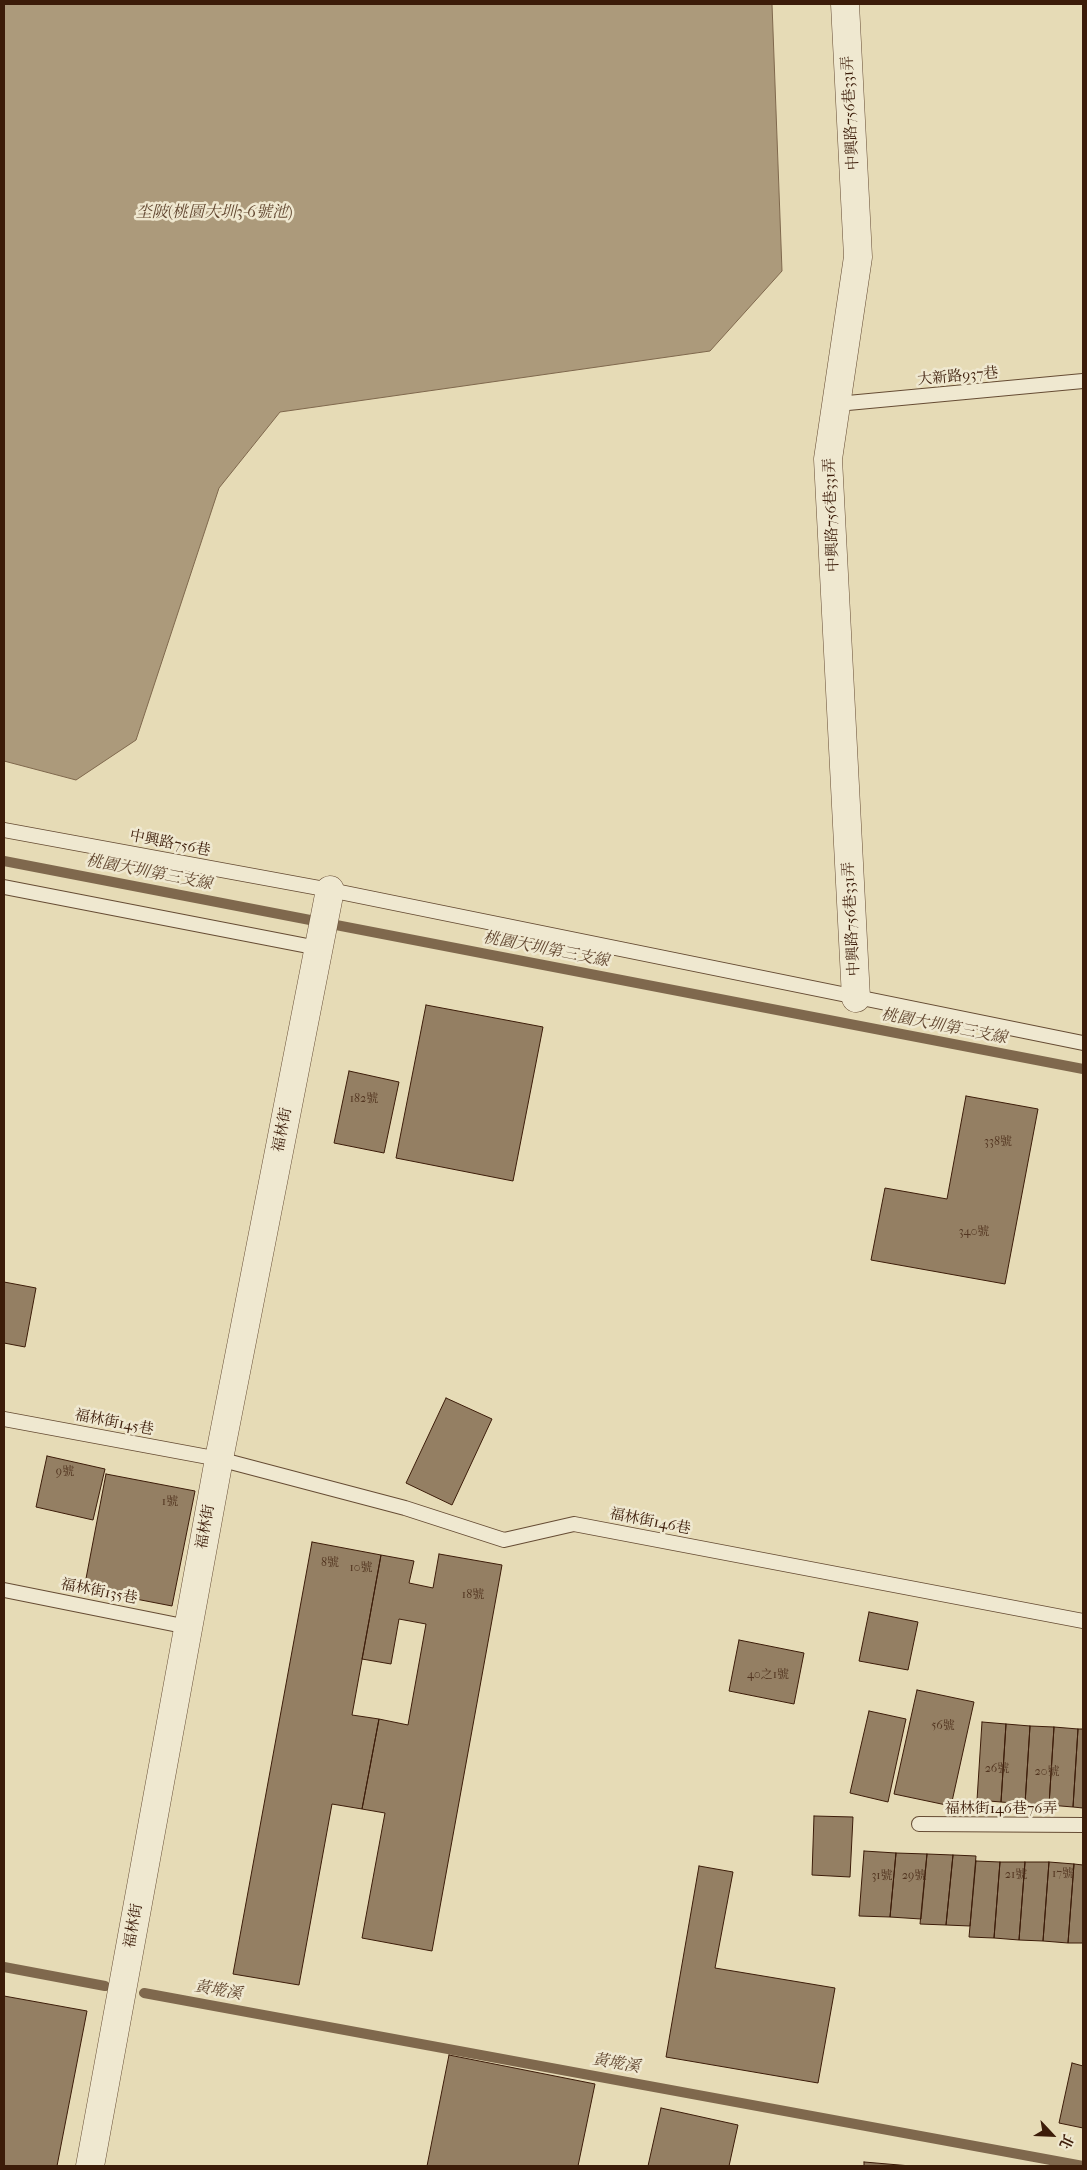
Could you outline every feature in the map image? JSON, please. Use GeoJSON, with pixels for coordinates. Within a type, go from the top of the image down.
{"type":"FeatureCollection","features":[{"type":"Feature","properties":{"kind":"street","name":"中興路756巷331弄"},"geometry":{"type":"LineString","coordinates":[[845,4],[858,257],[828,459],[856,998]]}},
{"type":"Feature","properties":{"kind":"street","name":"福林街"},"geometry":{"type":"LineString","coordinates":[[90,2166],[219,1459],[330,890]]}},
{"type":"Feature","properties":{"kind":"lane","name":"大新路937巷"},"geometry":{"type":"LineString","coordinates":[[837,404],[1083,381]]}},
{"type":"Feature","properties":{"kind":"lane","name":"中興路756巷"},"geometry":{"type":"LineString","coordinates":[[4,830],[330,890],[1083,1043]]}},
{"type":"Feature","properties":{"kind":"lane"},"geometry":{"type":"LineString","coordinates":[[4,887],[318,948]]}},
{"type":"Feature","properties":{"kind":"lane","name":"福林街145巷"},"geometry":{"type":"LineString","coordinates":[[4,1419],[219,1459]]}},
{"type":"Feature","properties":{"kind":"lane","name":"福林街146巷"},"geometry":{"type":"LineString","coordinates":[[219,1459],[405,1508],[504,1540],[574,1524],[1083,1621]]}},
{"type":"Feature","properties":{"kind":"lane","name":"福林街135巷"},"geometry":{"type":"LineString","coordinates":[[4,1590],[188,1627]]}},
{"type":"Feature","properties":{"kind":"lane","name":"福林街146巷76弄"},"geometry":{"type":"LineString","coordinates":[[918,1824],[1083,1826]]}},
{"type":"Feature","properties":{"kind":"water","name":"坔陂(桃園大圳3-6號池)"},"geometry":{"type":"Polygon","coordinates":[[[4,4],[772,4],[782,271],[710,351],[280,412],[219,488],[136,740],[76,780],[4,761],[4,4]]]}},
{"type":"Feature","properties":{"kind":"building"},"geometry":{"type":"Polygon","coordinates":[[[426,1005],[543,1027],[513,1181],[396,1158],[426,1005]]]}},
{"type":"Feature","properties":{"kind":"building"},"geometry":{"type":"Polygon","coordinates":[[[349,1071],[399,1082],[384,1153],[334,1143],[349,1071]]]}},
{"type":"Feature","properties":{"kind":"building"},"geometry":{"type":"Polygon","coordinates":[[[966,1096],[1038,1109],[1005,1284],[871,1260],[885,1188],[947,1199],[966,1096]]]}},
{"type":"Feature","properties":{"kind":"building"},"geometry":{"type":"Polygon","coordinates":[[[4,1282],[36,1288],[25,1347],[4,1343],[4,1282]]]}},
{"type":"Feature","properties":{"kind":"building"},"geometry":{"type":"Polygon","coordinates":[[[446,1398],[492,1419],[452,1505],[406,1483],[446,1398]]]}},
{"type":"Feature","properties":{"kind":"building"},"geometry":{"type":"Polygon","coordinates":[[[47,1456],[105,1469],[93,1520],[36,1507],[47,1456]]]}},
{"type":"Feature","properties":{"kind":"building"},"geometry":{"type":"Polygon","coordinates":[[[106,1474],[195,1491],[172,1606],[84,1589],[106,1474]]]}},
{"type":"Feature","properties":{"kind":"building"},"geometry":{"type":"Polygon","coordinates":[[[312,1542],[381,1555],[352,1715],[379,1719],[362,1809],[332,1804],[299,1985],[233,1974],[312,1542]]]}},
{"type":"Feature","properties":{"kind":"building"},"geometry":{"type":"Polygon","coordinates":[[[439,1554],[502,1565],[432,1951],[362,1938],[385,1813],[362,1809],[379,1719],[408,1725],[426,1624],[399,1619],[391,1664],[362,1659],[381,1555],[414,1561],[409,1583],[433,1588],[439,1554]]]}},
{"type":"Feature","properties":{"kind":"building"},"geometry":{"type":"Polygon","coordinates":[[[869,1612],[918,1622],[908,1670],[859,1661],[869,1612]]]}},
{"type":"Feature","properties":{"kind":"building"},"geometry":{"type":"Polygon","coordinates":[[[739,1640],[804,1653],[794,1704],[729,1691],[739,1640]]]}},
{"type":"Feature","properties":{"kind":"building"},"geometry":{"type":"Polygon","coordinates":[[[917,1690],[974,1702],[951,1806],[894,1794],[917,1690]]]}},
{"type":"Feature","properties":{"kind":"building"},"geometry":{"type":"Polygon","coordinates":[[[869,1711],[906,1719],[888,1802],[850,1793],[869,1711]]]}},
{"type":"Feature","properties":{"kind":"building"},"geometry":{"type":"Polygon","coordinates":[[[982,1722],[1006,1724],[1001,1802],[977,1800],[982,1722]]]}},
{"type":"Feature","properties":{"kind":"building"},"geometry":{"type":"Polygon","coordinates":[[[1006,1724],[1030,1726],[1025,1804],[1001,1802],[1006,1724]]]}},
{"type":"Feature","properties":{"kind":"building"},"geometry":{"type":"Polygon","coordinates":[[[1030,1726],[1054,1727],[1049,1805],[1025,1804],[1030,1726]]]}},
{"type":"Feature","properties":{"kind":"building"},"geometry":{"type":"Polygon","coordinates":[[[1054,1727],[1078,1729],[1073,1807],[1049,1805],[1054,1727]]]}},
{"type":"Feature","properties":{"kind":"building"},"geometry":{"type":"Polygon","coordinates":[[[1078,1729],[1083,1729],[1083,1808],[1073,1807],[1078,1729]]]}},
{"type":"Feature","properties":{"kind":"building"},"geometry":{"type":"Polygon","coordinates":[[[814,1816],[853,1817],[850,1877],[812,1875],[814,1816]]]}},
{"type":"Feature","properties":{"kind":"building"},"geometry":{"type":"Polygon","coordinates":[[[864,1851],[896,1853],[890,1917],[859,1916],[864,1851]]]}},
{"type":"Feature","properties":{"kind":"building"},"geometry":{"type":"Polygon","coordinates":[[[896,1853],[927,1854],[921,1919],[890,1917],[896,1853]]]}},
{"type":"Feature","properties":{"kind":"building"},"geometry":{"type":"Polygon","coordinates":[[[927,1854],[953,1855],[946,1925],[920,1924],[927,1854]]]}},
{"type":"Feature","properties":{"kind":"building"},"geometry":{"type":"Polygon","coordinates":[[[953,1855],[976,1856],[970,1926],[946,1925],[953,1855]]]}},
{"type":"Feature","properties":{"kind":"building"},"geometry":{"type":"Polygon","coordinates":[[[976,1861],[1000,1862],[994,1938],[969,1937],[976,1861]]]}},
{"type":"Feature","properties":{"kind":"building"},"geometry":{"type":"Polygon","coordinates":[[[1000,1862],[1025,1862],[1019,1940],[994,1938],[1000,1862]]]}},
{"type":"Feature","properties":{"kind":"building"},"geometry":{"type":"Polygon","coordinates":[[[1025,1862],[1049,1862],[1043,1941],[1019,1940],[1025,1862]]]}},
{"type":"Feature","properties":{"kind":"building"},"geometry":{"type":"Polygon","coordinates":[[[1049,1862],[1074,1864],[1068,1943],[1043,1941],[1049,1862]]]}},
{"type":"Feature","properties":{"kind":"building"},"geometry":{"type":"Polygon","coordinates":[[[1074,1864],[1083,1865],[1083,1943],[1068,1943],[1074,1864]]]}},
{"type":"Feature","properties":{"kind":"building"},"geometry":{"type":"Polygon","coordinates":[[[699,1866],[733,1872],[715,1968],[835,1988],[818,2083],[666,2057],[699,1866]]]}},
{"type":"Feature","properties":{"kind":"building"},"geometry":{"type":"Polygon","coordinates":[[[4,1996],[87,2011],[57,2166],[4,2166],[4,1996]]]}},
{"type":"Feature","properties":{"kind":"building"},"geometry":{"type":"Polygon","coordinates":[[[449,2055],[595,2084],[578,2166],[427,2166],[449,2055]]]}},
{"type":"Feature","properties":{"kind":"building"},"geometry":{"type":"Polygon","coordinates":[[[1072,2063],[1083,2066],[1083,2128],[1059,2123],[1072,2063]]]}},
{"type":"Feature","properties":{"kind":"building"},"geometry":{"type":"Polygon","coordinates":[[[661,2108],[738,2125],[729,2166],[648,2166],[661,2108]]]}},
{"type":"Feature","properties":{"kind":"building"},"geometry":{"type":"Polygon","coordinates":[[[864,2162],[911,2166],[864,2166],[864,2162]]]}},
{"type":"Feature","properties":{"kind":"waterway","name":"桃園大圳第三支線"},"geometry":{"type":"LineString","coordinates":[[4,861],[1083,1069]]}},
{"type":"Feature","properties":{"kind":"waterway","name":"黃墘溪"},"geometry":{"type":"LineString","coordinates":[[4,1967],[105,1986]]}},
{"type":"Feature","properties":{"kind":"waterway","name":"黃墘溪"},"geometry":{"type":"LineString","coordinates":[[144,1993],[1083,2166]]}}]}
